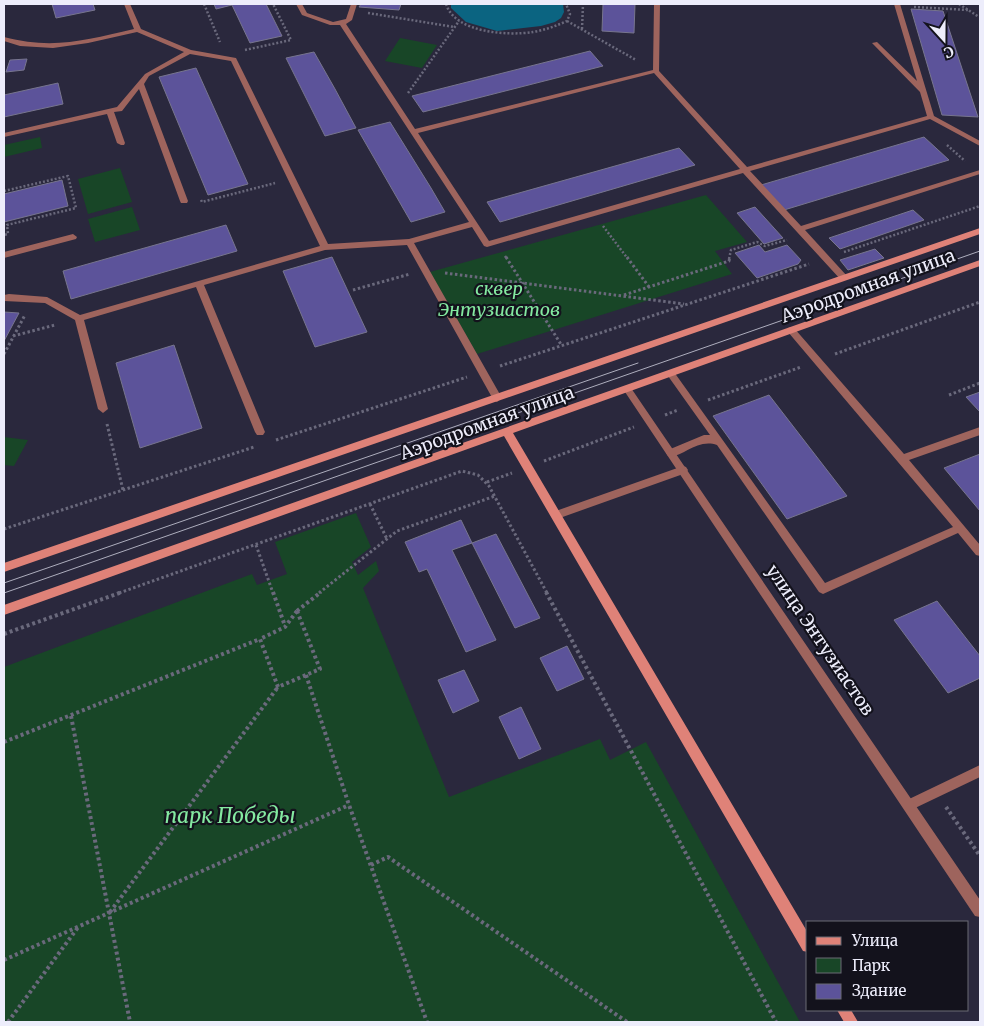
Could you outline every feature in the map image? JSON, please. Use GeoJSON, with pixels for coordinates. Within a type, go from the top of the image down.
{"type":"FeatureCollection","features":[{"type":"Feature","properties":{"kind":"main road","name":"Аэродромная улица"},"geometry":{"type":"LineString","coordinates":[[4,568],[980,231]]}},
{"type":"Feature","properties":{"kind":"main road","name":"Аэродромная улица"},"geometry":{"type":"LineString","coordinates":[[4,610],[628,390],[980,263]]}},
{"type":"Feature","properties":{"kind":"main road"},"geometry":{"type":"LineString","coordinates":[[507,432],[806,943]]}},
{"type":"Feature","properties":{"kind":"main road"},"geometry":{"type":"LineString","coordinates":[[845,1011],[851,1022]]}},
{"type":"Feature","properties":{"kind":"street"},"geometry":{"type":"LineString","coordinates":[[127,4],[138,30]]}},
{"type":"Feature","properties":{"kind":"street"},"geometry":{"type":"LineString","coordinates":[[299,4],[304,14],[332,24],[349,20],[353,7]]}},
{"type":"Feature","properties":{"kind":"street"},"geometry":{"type":"LineString","coordinates":[[657,4],[656,71],[844,278]]}},
{"type":"Feature","properties":{"kind":"street"},"geometry":{"type":"LineString","coordinates":[[898,5],[931,118]]}},
{"type":"Feature","properties":{"kind":"street"},"geometry":{"type":"LineString","coordinates":[[342,23],[487,244],[931,118],[980,144]]}},
{"type":"Feature","properties":{"kind":"street"},"geometry":{"type":"LineString","coordinates":[[4,39],[28,44],[53,46],[88,41],[138,30],[190,52],[234,58],[325,247]]}},
{"type":"Feature","properties":{"kind":"street"},"geometry":{"type":"LineString","coordinates":[[875,43],[924,92]]}},
{"type":"Feature","properties":{"kind":"street"},"geometry":{"type":"LineString","coordinates":[[4,135],[119,109],[147,75],[190,52]]}},
{"type":"Feature","properties":{"kind":"street"},"geometry":{"type":"LineString","coordinates":[[414,132],[656,71]]}},
{"type":"Feature","properties":{"kind":"street"},"geometry":{"type":"LineString","coordinates":[[140,83],[184,201]]}},
{"type":"Feature","properties":{"kind":"street"},"geometry":{"type":"LineString","coordinates":[[110,111],[121,143]]}},
{"type":"Feature","properties":{"kind":"street"},"geometry":{"type":"LineString","coordinates":[[798,229],[980,172]]}},
{"type":"Feature","properties":{"kind":"street"},"geometry":{"type":"LineString","coordinates":[[4,298],[47,300],[80,318],[325,247],[409,242],[473,224]]}},
{"type":"Feature","properties":{"kind":"street"},"geometry":{"type":"LineString","coordinates":[[4,255],[73,237]]}},
{"type":"Feature","properties":{"kind":"street"},"geometry":{"type":"LineString","coordinates":[[409,242],[497,398]]}},
{"type":"Feature","properties":{"kind":"street"},"geometry":{"type":"LineString","coordinates":[[200,283],[260,432]]}},
{"type":"Feature","properties":{"kind":"street"},"geometry":{"type":"LineString","coordinates":[[80,318],[103,409]]}},
{"type":"Feature","properties":{"kind":"street"},"geometry":{"type":"LineString","coordinates":[[791,330],[980,552]]}},
{"type":"Feature","properties":{"kind":"street"},"geometry":{"type":"LineString","coordinates":[[671,374],[823,589],[960,528]]}},
{"type":"Feature","properties":{"kind":"street","name":"улица Энтузиастов"},"geometry":{"type":"LineString","coordinates":[[628,390],[980,911]]}},
{"type":"Feature","properties":{"kind":"street"},"geometry":{"type":"LineString","coordinates":[[902,459],[980,430]]}},
{"type":"Feature","properties":{"kind":"street"},"geometry":{"type":"LineString","coordinates":[[671,453],[707,438],[720,442]]}},
{"type":"Feature","properties":{"kind":"street"},"geometry":{"type":"LineString","coordinates":[[557,515],[683,470]]}},
{"type":"Feature","properties":{"kind":"street"},"geometry":{"type":"LineString","coordinates":[[909,805],[980,771]]}},
{"type":"Feature","properties":{"kind":"path"},"geometry":{"type":"LineString","coordinates":[[204,4],[222,46]]}},
{"type":"Feature","properties":{"kind":"path"},"geometry":{"type":"LineString","coordinates":[[243,51],[291,40],[273,4]]}},
{"type":"Feature","properties":{"kind":"path"},"geometry":{"type":"LineString","coordinates":[[446,4],[448,11],[458,21],[482,30],[516,34],[550,28],[567,21],[570,14],[566,4]]}},
{"type":"Feature","properties":{"kind":"path"},"geometry":{"type":"LineString","coordinates":[[582,29],[583,4]]}},
{"type":"Feature","properties":{"kind":"path"},"geometry":{"type":"LineString","coordinates":[[959,4],[980,18]]}},
{"type":"Feature","properties":{"kind":"path"},"geometry":{"type":"LineString","coordinates":[[898,5],[968,10]]}},
{"type":"Feature","properties":{"kind":"path"},"geometry":{"type":"LineString","coordinates":[[353,7],[454,27]]}},
{"type":"Feature","properties":{"kind":"path"},"geometry":{"type":"LineString","coordinates":[[398,108],[458,21]]}},
{"type":"Feature","properties":{"kind":"path"},"geometry":{"type":"LineString","coordinates":[[567,21],[656,71]]}},
{"type":"Feature","properties":{"kind":"path"},"geometry":{"type":"LineString","coordinates":[[946,144],[965,161],[956,164]]}},
{"type":"Feature","properties":{"kind":"path"},"geometry":{"type":"LineString","coordinates":[[4,191],[68,176],[76,208],[7,225],[8,234],[4,235]]}},
{"type":"Feature","properties":{"kind":"path"},"geometry":{"type":"LineString","coordinates":[[198,193],[202,202],[277,182]]}},
{"type":"Feature","properties":{"kind":"path"},"geometry":{"type":"LineString","coordinates":[[594,214],[648,287]]}},
{"type":"Feature","properties":{"kind":"path"},"geometry":{"type":"LineString","coordinates":[[621,296],[730,261],[731,250],[756,242],[765,246],[791,238]]}},
{"type":"Feature","properties":{"kind":"path"},"geometry":{"type":"LineString","coordinates":[[496,242],[562,346]]}},
{"type":"Feature","properties":{"kind":"path"},"geometry":{"type":"LineString","coordinates":[[353,290],[424,270],[688,304]]}},
{"type":"Feature","properties":{"kind":"path"},"geometry":{"type":"LineString","coordinates":[[487,482],[649,421],[980,302]]}},
{"type":"Feature","properties":{"kind":"path"},"geometry":{"type":"LineString","coordinates":[[4,354],[26,313]]}},
{"type":"Feature","properties":{"kind":"path"},"geometry":{"type":"LineString","coordinates":[[13,336],[80,318]]}},
{"type":"Feature","properties":{"kind":"path"},"geometry":{"type":"LineString","coordinates":[[949,395],[980,383]]}},
{"type":"Feature","properties":{"kind":"path"},"geometry":{"type":"LineString","coordinates":[[103,409],[123,490]]}},
{"type":"Feature","properties":{"kind":"path"},"geometry":{"type":"LineString","coordinates":[[4,634],[462,471],[472,471],[479,474],[487,482],[495,496],[776,1022]]}},
{"type":"Feature","properties":{"kind":"path"},"geometry":{"type":"LineString","coordinates":[[4,742],[260,639],[285,627],[297,612],[397,531],[495,496]]}},
{"type":"Feature","properties":{"kind":"path"},"geometry":{"type":"LineString","coordinates":[[370,504],[387,538]]}},
{"type":"Feature","properties":{"kind":"path"},"geometry":{"type":"LineString","coordinates":[[256,545],[285,627]]}},
{"type":"Feature","properties":{"kind":"path"},"geometry":{"type":"LineString","coordinates":[[109,913],[278,686],[320,669],[297,612]]}},
{"type":"Feature","properties":{"kind":"path"},"geometry":{"type":"LineString","coordinates":[[260,639],[278,686]]}},
{"type":"Feature","properties":{"kind":"path"},"geometry":{"type":"LineString","coordinates":[[306,675],[349,804],[427,1022]]}},
{"type":"Feature","properties":{"kind":"path"},"geometry":{"type":"LineString","coordinates":[[71,716],[130,1022]]}},
{"type":"Feature","properties":{"kind":"path"},"geometry":{"type":"LineString","coordinates":[[936,792],[980,856]]}},
{"type":"Feature","properties":{"kind":"path"},"geometry":{"type":"LineString","coordinates":[[4,960],[349,804]]}},
{"type":"Feature","properties":{"kind":"path"},"geometry":{"type":"LineString","coordinates":[[371,865],[388,857],[627,1022]]}},
{"type":"Feature","properties":{"kind":"path"},"geometry":{"type":"LineString","coordinates":[[8,1022],[79,926]]}},
{"type":"Feature","properties":{"kind":"green space"},"geometry":{"type":"Polygon","coordinates":[[[400,38],[437,45],[422,68],[385,61],[400,38]]]}},
{"type":"Feature","properties":{"kind":"green space"},"geometry":{"type":"Polygon","coordinates":[[[40,137],[42,148],[4,157],[4,145],[40,137]]]}},
{"type":"Feature","properties":{"kind":"green space"},"geometry":{"type":"Polygon","coordinates":[[[120,168],[132,202],[88,214],[78,179],[120,168]]]}},
{"type":"Feature","properties":{"kind":"green space","name":"сквер Энтузиастов"},"geometry":{"type":"Polygon","coordinates":[[[706,195],[747,242],[715,251],[732,274],[477,354],[430,272],[706,195]]]}},
{"type":"Feature","properties":{"kind":"green space"},"geometry":{"type":"Polygon","coordinates":[[[132,207],[140,230],[95,242],[88,219],[132,207]]]}},
{"type":"Feature","properties":{"kind":"green space"},"geometry":{"type":"Polygon","coordinates":[[[4,437],[28,440],[14,466],[4,465],[4,437]]]}},
{"type":"Feature","properties":{"kind":"green space","name":"парк Победы"},"geometry":{"type":"Polygon","coordinates":[[[356,513],[371,547],[352,562],[358,575],[376,561],[379,571],[363,588],[449,797],[600,739],[610,760],[646,742],[800,1022],[4,1022],[4,667],[252,574],[257,585],[287,574],[275,542],[356,513]]]}},
{"type":"Feature","properties":{"kind":"water"},"geometry":{"type":"Polygon","coordinates":[[[451,4],[563,4],[564,12],[561,18],[555,22],[541,26],[497,31],[466,22],[451,8],[451,4]]]}},
{"type":"Feature","properties":{"kind":"building"},"geometry":{"type":"Polygon","coordinates":[[[52,4],[93,4],[95,10],[56,18],[52,4]]]}},
{"type":"Feature","properties":{"kind":"building"},"geometry":{"type":"Polygon","coordinates":[[[214,4],[266,4],[282,36],[250,43],[232,5],[216,9],[214,4]]]}},
{"type":"Feature","properties":{"kind":"building"},"geometry":{"type":"Polygon","coordinates":[[[361,4],[401,4],[399,10],[359,7],[361,4]]]}},
{"type":"Feature","properties":{"kind":"building"},"geometry":{"type":"Polygon","coordinates":[[[603,4],[635,4],[634,33],[602,31],[603,4]]]}},
{"type":"Feature","properties":{"kind":"building"},"geometry":{"type":"Polygon","coordinates":[[[911,9],[943,11],[978,117],[942,115],[911,9]]]}},
{"type":"Feature","properties":{"kind":"building"},"geometry":{"type":"Polygon","coordinates":[[[590,51],[603,66],[423,112],[412,96],[590,51]]]}},
{"type":"Feature","properties":{"kind":"building"},"geometry":{"type":"Polygon","coordinates":[[[314,52],[356,128],[325,136],[286,58],[314,52]]]}},
{"type":"Feature","properties":{"kind":"building"},"geometry":{"type":"Polygon","coordinates":[[[27,59],[24,70],[6,72],[10,60],[27,59]]]}},
{"type":"Feature","properties":{"kind":"building"},"geometry":{"type":"Polygon","coordinates":[[[196,68],[248,184],[208,195],[159,77],[196,68]]]}},
{"type":"Feature","properties":{"kind":"building"},"geometry":{"type":"Polygon","coordinates":[[[58,83],[63,104],[4,117],[4,95],[58,83]]]}},
{"type":"Feature","properties":{"kind":"building"},"geometry":{"type":"Polygon","coordinates":[[[390,122],[445,212],[411,222],[358,130],[390,122]]]}},
{"type":"Feature","properties":{"kind":"building"},"geometry":{"type":"Polygon","coordinates":[[[924,137],[949,160],[784,210],[761,185],[924,137]]]}},
{"type":"Feature","properties":{"kind":"building"},"geometry":{"type":"Polygon","coordinates":[[[679,148],[695,165],[500,222],[487,202],[679,148]]]}},
{"type":"Feature","properties":{"kind":"building"},"geometry":{"type":"Polygon","coordinates":[[[62,180],[68,206],[4,222],[4,194],[62,180]]]}},
{"type":"Feature","properties":{"kind":"building"},"geometry":{"type":"Polygon","coordinates":[[[755,207],[783,238],[764,244],[737,213],[755,207]]]}},
{"type":"Feature","properties":{"kind":"building"},"geometry":{"type":"Polygon","coordinates":[[[913,210],[924,220],[840,249],[829,238],[913,210]]]}},
{"type":"Feature","properties":{"kind":"building"},"geometry":{"type":"Polygon","coordinates":[[[226,225],[237,251],[71,299],[63,271],[226,225]]]}},
{"type":"Feature","properties":{"kind":"building"},"geometry":{"type":"Polygon","coordinates":[[[759,245],[765,252],[787,245],[801,260],[798,264],[757,278],[735,253],[759,245]]]}},
{"type":"Feature","properties":{"kind":"building"},"geometry":{"type":"Polygon","coordinates":[[[875,249],[884,258],[848,270],[840,260],[875,249]]]}},
{"type":"Feature","properties":{"kind":"building"},"geometry":{"type":"Polygon","coordinates":[[[332,257],[367,332],[315,347],[283,271],[332,257]]]}},
{"type":"Feature","properties":{"kind":"building"},"geometry":{"type":"Polygon","coordinates":[[[4,312],[19,313],[4,341],[4,312]]]}},
{"type":"Feature","properties":{"kind":"building"},"geometry":{"type":"Polygon","coordinates":[[[174,345],[202,428],[140,448],[116,363],[174,345]]]}},
{"type":"Feature","properties":{"kind":"building"},"geometry":{"type":"Polygon","coordinates":[[[980,392],[980,412],[966,397],[980,392]]]}},
{"type":"Feature","properties":{"kind":"building"},"geometry":{"type":"Polygon","coordinates":[[[769,395],[847,496],[787,519],[713,416],[769,395]]]}},
{"type":"Feature","properties":{"kind":"building"},"geometry":{"type":"Polygon","coordinates":[[[980,454],[980,511],[944,468],[980,454]]]}},
{"type":"Feature","properties":{"kind":"building"},"geometry":{"type":"Polygon","coordinates":[[[461,520],[472,543],[452,550],[496,640],[466,652],[427,569],[419,572],[405,542],[461,520]]]}},
{"type":"Feature","properties":{"kind":"building"},"geometry":{"type":"Polygon","coordinates":[[[496,534],[540,618],[515,628],[472,543],[496,534]]]}},
{"type":"Feature","properties":{"kind":"building"},"geometry":{"type":"Polygon","coordinates":[[[937,601],[980,656],[980,678],[948,693],[894,620],[937,601]]]}},
{"type":"Feature","properties":{"kind":"building"},"geometry":{"type":"Polygon","coordinates":[[[567,646],[584,679],[557,691],[540,658],[567,646]]]}},
{"type":"Feature","properties":{"kind":"building"},"geometry":{"type":"Polygon","coordinates":[[[464,670],[479,701],[453,713],[438,680],[464,670]]]}},
{"type":"Feature","properties":{"kind":"building"},"geometry":{"type":"Polygon","coordinates":[[[521,707],[541,749],[519,759],[499,717],[521,707]]]}},
{"type":"Feature","properties":{"kind":"tram line"},"geometry":{"type":"LineString","coordinates":[[4,593],[980,251]]}},
{"type":"Feature","properties":{"kind":"tram line"},"geometry":{"type":"LineString","coordinates":[[4,583],[638,363]]}}]}
